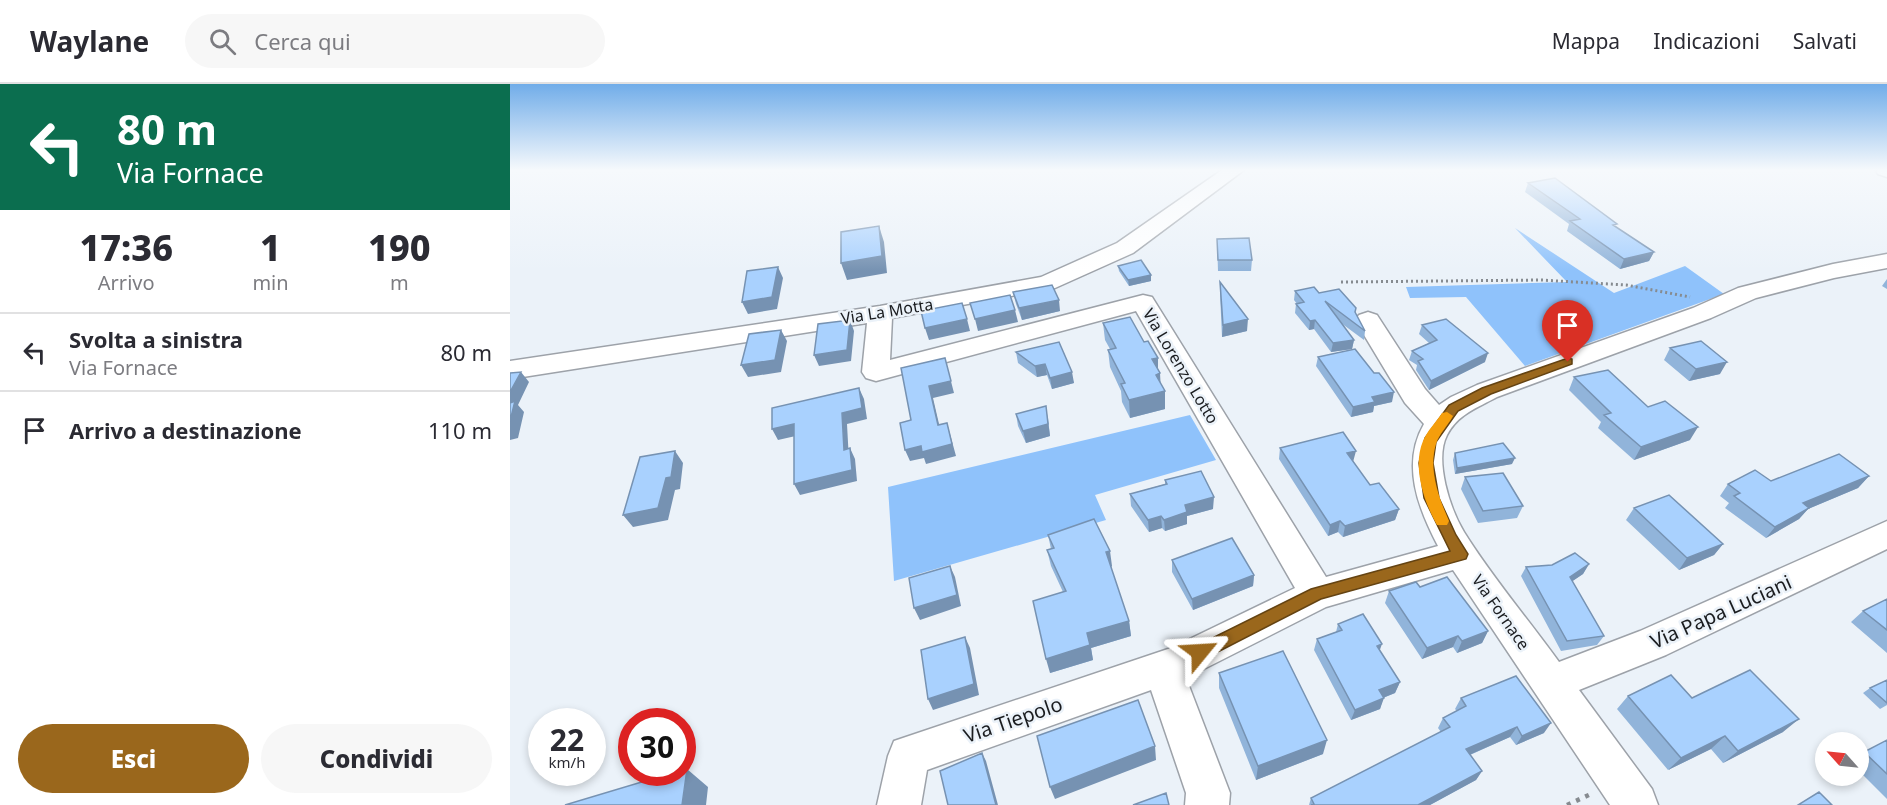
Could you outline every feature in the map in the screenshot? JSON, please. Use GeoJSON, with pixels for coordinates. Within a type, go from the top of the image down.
{"type":"FeatureCollection","features":[{"type":"Feature","properties":{"kind":"street","name":"Via La Motta"},"geometry":{"type":"LineString","coordinates":[[510,370],[880,313],[1047,283],[1125,248],[1187,204]]}},
{"type":"Feature","properties":{"kind":"street","name":"Via Fornace"},"geometry":{"type":"LineString","coordinates":[[1636,805],[1450,538],[1432,498],[1426,463],[1430,442],[1440,424],[1453,408],[1487,391],[1747,293],[1833,271],[1887,261]]}},
{"type":"Feature","properties":{"kind":"street","name":"Via Lorenzo Lotto"},"geometry":{"type":"LineString","coordinates":[[880,313],[876,372],[1143,302],[1317,594]]}},
{"type":"Feature","properties":{"kind":"street"},"geometry":{"type":"LineString","coordinates":[[1368,320],[1415,396],[1440,424]]}},
{"type":"Feature","properties":{"kind":"street","name":"Via Papa Luciani"},"geometry":{"type":"LineString","coordinates":[[1551,683],[1653,644],[1887,534]]}},
{"type":"Feature","properties":{"kind":"street","name":"Via Tiepolo"},"geometry":{"type":"LineString","coordinates":[[899,805],[909,756],[1181,662],[1317,594],[1461,554]]}},
{"type":"Feature","properties":{"kind":"street"},"geometry":{"type":"LineString","coordinates":[[1163,668],[1208,794],[1207,805]]}},
{"type":"Feature","properties":{"kind":"path"},"geometry":{"type":"LineString","coordinates":[[1341,282],[1551,280],[1626,285],[1724,303]]}},
{"type":"Feature","properties":{"kind":"shaded area"},"geometry":{"type":"Polygon","coordinates":[[[1515,228],[1614,293],[1685,266],[1724,294],[1525,366],[1466,297],[1410,298],[1406,287],[1567,282],[1515,228]]]}},
{"type":"Feature","properties":{"kind":"shaded area"},"geometry":{"type":"Polygon","coordinates":[[[1190,415],[1216,460],[1095,495],[1106,520],[894,581],[888,487],[1190,415]]]}},
{"type":"Feature","properties":{"kind":"building"},"geometry":{"type":"Polygon","coordinates":[[[1558,204],[1590,204],[1617,224],[1613,225],[1654,252],[1624,259],[1570,221],[1580,219],[1558,204]]]}},
{"type":"Feature","properties":{"kind":"building"},"geometry":{"type":"Polygon","coordinates":[[[879,226],[882,256],[841,263],[841,232],[879,226]]]}},
{"type":"Feature","properties":{"kind":"building"},"geometry":{"type":"Polygon","coordinates":[[[1249,238],[1252,260],[1218,260],[1217,239],[1249,238]]]}},
{"type":"Feature","properties":{"kind":"building"},"geometry":{"type":"Polygon","coordinates":[[[1141,260],[1151,275],[1128,280],[1118,266],[1141,260]]]}},
{"type":"Feature","properties":{"kind":"building"},"geometry":{"type":"Polygon","coordinates":[[[778,267],[772,297],[742,302],[747,271],[778,267]]]}},
{"type":"Feature","properties":{"kind":"building"},"geometry":{"type":"Polygon","coordinates":[[[1220,282],[1248,319],[1223,325],[1220,282]]]}},
{"type":"Feature","properties":{"kind":"building"},"geometry":{"type":"Polygon","coordinates":[[[1052,285],[1059,300],[1019,308],[1013,292],[1052,285]]]}},
{"type":"Feature","properties":{"kind":"building"},"geometry":{"type":"Polygon","coordinates":[[[1314,287],[1319,293],[1339,289],[1356,308],[1355,312],[1365,331],[1325,301],[1354,340],[1333,343],[1315,320],[1310,321],[1296,304],[1304,302],[1295,291],[1314,287]]]}},
{"type":"Feature","properties":{"kind":"building"},"geometry":{"type":"Polygon","coordinates":[[[1010,295],[1015,310],[975,319],[970,303],[1010,295]]]}},
{"type":"Feature","properties":{"kind":"building"},"geometry":{"type":"Polygon","coordinates":[[[962,303],[967,319],[925,328],[921,311],[962,303]]]}},
{"type":"Feature","properties":{"kind":"building"},"geometry":{"type":"Polygon","coordinates":[[[1130,317],[1144,342],[1148,341],[1158,358],[1152,359],[1160,373],[1156,375],[1165,391],[1129,400],[1121,384],[1125,383],[1108,350],[1116,348],[1103,323],[1130,317]]]}},
{"type":"Feature","properties":{"kind":"building"},"geometry":{"type":"Polygon","coordinates":[[[1446,319],[1488,353],[1431,381],[1418,361],[1423,359],[1412,351],[1437,340],[1422,325],[1446,319]]]}},
{"type":"Feature","properties":{"kind":"building"},"geometry":{"type":"Polygon","coordinates":[[[850,320],[847,350],[814,355],[818,324],[850,320]]]}},
{"type":"Feature","properties":{"kind":"building"},"geometry":{"type":"Polygon","coordinates":[[[781,330],[775,360],[741,365],[749,334],[781,330]]]}},
{"type":"Feature","properties":{"kind":"building"},"geometry":{"type":"Polygon","coordinates":[[[1701,341],[1727,362],[1696,369],[1670,348],[1701,341]]]}},
{"type":"Feature","properties":{"kind":"building"},"geometry":{"type":"Polygon","coordinates":[[[1059,342],[1072,372],[1050,378],[1045,364],[1035,366],[1016,352],[1059,342]]]}},
{"type":"Feature","properties":{"kind":"building"},"geometry":{"type":"Polygon","coordinates":[[[1355,349],[1374,373],[1379,373],[1394,392],[1372,397],[1375,402],[1353,407],[1318,357],[1355,349]]]}},
{"type":"Feature","properties":{"kind":"building"},"geometry":{"type":"Polygon","coordinates":[[[945,358],[951,381],[929,386],[938,425],[947,423],[952,444],[922,452],[921,446],[905,450],[900,423],[911,420],[901,368],[945,358]]]}},
{"type":"Feature","properties":{"kind":"building"},"geometry":{"type":"Polygon","coordinates":[[[1608,370],[1648,407],[1665,401],[1698,427],[1641,447],[1604,415],[1611,413],[1574,377],[1608,370]]]}},
{"type":"Feature","properties":{"kind":"building"},"geometry":{"type":"Polygon","coordinates":[[[521,372],[510,392],[510,373],[521,372]]]}},
{"type":"Feature","properties":{"kind":"building"},"geometry":{"type":"Polygon","coordinates":[[[859,388],[862,408],[842,413],[844,450],[850,448],[852,470],[794,484],[794,424],[772,429],[772,408],[859,388]]]}},
{"type":"Feature","properties":{"kind":"building"},"geometry":{"type":"Polygon","coordinates":[[[515,401],[510,421],[510,403],[515,401]]]}},
{"type":"Feature","properties":{"kind":"building"},"geometry":{"type":"Polygon","coordinates":[[[1046,406],[1048,424],[1023,431],[1016,414],[1046,406]]]}},
{"type":"Feature","properties":{"kind":"building"},"geometry":{"type":"Polygon","coordinates":[[[1343,432],[1356,451],[1347,453],[1370,485],[1379,483],[1399,509],[1345,526],[1340,521],[1330,525],[1280,448],[1343,432]]]}},
{"type":"Feature","properties":{"kind":"building"},"geometry":{"type":"Polygon","coordinates":[[[1503,443],[1515,458],[1457,468],[1455,453],[1503,443]]]}},
{"type":"Feature","properties":{"kind":"building"},"geometry":{"type":"Polygon","coordinates":[[[675,451],[671,477],[666,478],[658,508],[623,515],[640,457],[675,451]]]}},
{"type":"Feature","properties":{"kind":"building"},"geometry":{"type":"Polygon","coordinates":[[[1839,454],[1869,476],[1803,503],[1809,508],[1775,527],[1734,496],[1740,493],[1728,484],[1755,470],[1771,481],[1839,454]]]}},
{"type":"Feature","properties":{"kind":"building"},"geometry":{"type":"Polygon","coordinates":[[[1201,471],[1214,497],[1185,505],[1187,512],[1164,520],[1161,516],[1148,520],[1130,494],[1167,484],[1165,480],[1201,471]]]}},
{"type":"Feature","properties":{"kind":"building"},"geometry":{"type":"Polygon","coordinates":[[[1503,473],[1523,506],[1483,511],[1465,477],[1503,473]]]}},
{"type":"Feature","properties":{"kind":"building"},"geometry":{"type":"Polygon","coordinates":[[[1669,495],[1723,544],[1687,558],[1634,508],[1669,495]]]}},
{"type":"Feature","properties":{"kind":"building"},"geometry":{"type":"Polygon","coordinates":[[[1094,519],[1110,551],[1106,552],[1129,621],[1087,633],[1090,645],[1046,659],[1033,601],[1066,591],[1047,550],[1054,548],[1048,535],[1094,519]]]}},
{"type":"Feature","properties":{"kind":"building"},"geometry":{"type":"Polygon","coordinates":[[[1232,538],[1254,575],[1192,599],[1172,560],[1232,538]]]}},
{"type":"Feature","properties":{"kind":"building"},"geometry":{"type":"Polygon","coordinates":[[[1575,553],[1589,564],[1570,577],[1604,636],[1567,641],[1526,567],[1552,565],[1575,553]]]}},
{"type":"Feature","properties":{"kind":"building"},"geometry":{"type":"Polygon","coordinates":[[[950,566],[957,595],[914,608],[909,578],[950,566]]]}},
{"type":"Feature","properties":{"kind":"building"},"geometry":{"type":"Polygon","coordinates":[[[1447,577],[1488,631],[1462,641],[1458,636],[1427,648],[1389,591],[1416,582],[1420,587],[1447,577]]]}},
{"type":"Feature","properties":{"kind":"building"},"geometry":{"type":"Polygon","coordinates":[[[1887,599],[1887,630],[1863,611],[1887,599]]]}},
{"type":"Feature","properties":{"kind":"building"},"geometry":{"type":"Polygon","coordinates":[[[1363,614],[1382,644],[1377,646],[1400,682],[1379,690],[1384,698],[1355,710],[1317,639],[1342,630],[1338,624],[1363,614]]]}},
{"type":"Feature","properties":{"kind":"building"},"geometry":{"type":"Polygon","coordinates":[[[965,637],[974,684],[928,699],[921,650],[965,637]]]}},
{"type":"Feature","properties":{"kind":"building"},"geometry":{"type":"Polygon","coordinates":[[[1283,651],[1327,740],[1258,766],[1219,673],[1283,651]]]}},
{"type":"Feature","properties":{"kind":"building"},"geometry":{"type":"Polygon","coordinates":[[[1750,670],[1799,719],[1738,751],[1725,736],[1681,758],[1628,696],[1671,675],[1692,698],[1750,670]]]}},
{"type":"Feature","properties":{"kind":"building"},"geometry":{"type":"Polygon","coordinates":[[[1516,676],[1551,723],[1522,736],[1517,727],[1466,749],[1482,771],[1418,805],[1311,805],[1314,804],[1311,798],[1450,727],[1443,718],[1466,706],[1461,698],[1516,676]]]}},
{"type":"Feature","properties":{"kind":"building"},"geometry":{"type":"Polygon","coordinates":[[[1887,680],[1887,703],[1870,688],[1887,680]]]}},
{"type":"Feature","properties":{"kind":"building"},"geometry":{"type":"Polygon","coordinates":[[[1138,700],[1155,746],[1050,787],[1037,736],[1138,700]]]}},
{"type":"Feature","properties":{"kind":"building"},"geometry":{"type":"Polygon","coordinates":[[[1887,740],[1887,774],[1869,757],[1869,749],[1887,740]]]}},
{"type":"Feature","properties":{"kind":"building"},"geometry":{"type":"Polygon","coordinates":[[[982,753],[996,805],[948,805],[940,771],[982,753]]]}},
{"type":"Feature","properties":{"kind":"building"},"geometry":{"type":"Polygon","coordinates":[[[628,786],[685,786],[682,805],[565,805],[628,786]]]}},
{"type":"Feature","properties":{"kind":"building"},"geometry":{"type":"Polygon","coordinates":[[[1819,792],[1832,805],[1798,805],[1819,792]]]}},
{"type":"Feature","properties":{"kind":"building"},"geometry":{"type":"Polygon","coordinates":[[[1166,793],[1169,805],[1133,805],[1166,793]]]}},
{"type":"Feature","properties":{"kind":"slow traffic"},"geometry":{"type":"LineString","coordinates":[[1442,521],[1432,498],[1426,463],[1430,442],[1447,416]]}},
{"type":"Feature","properties":{"kind":"route"},"geometry":{"type":"LineString","coordinates":[[1200,652],[1317,594],[1454,558],[1461,554],[1450,538],[1432,498],[1426,463],[1430,442],[1440,424],[1453,408],[1487,391],[1568,362]]}}]}
